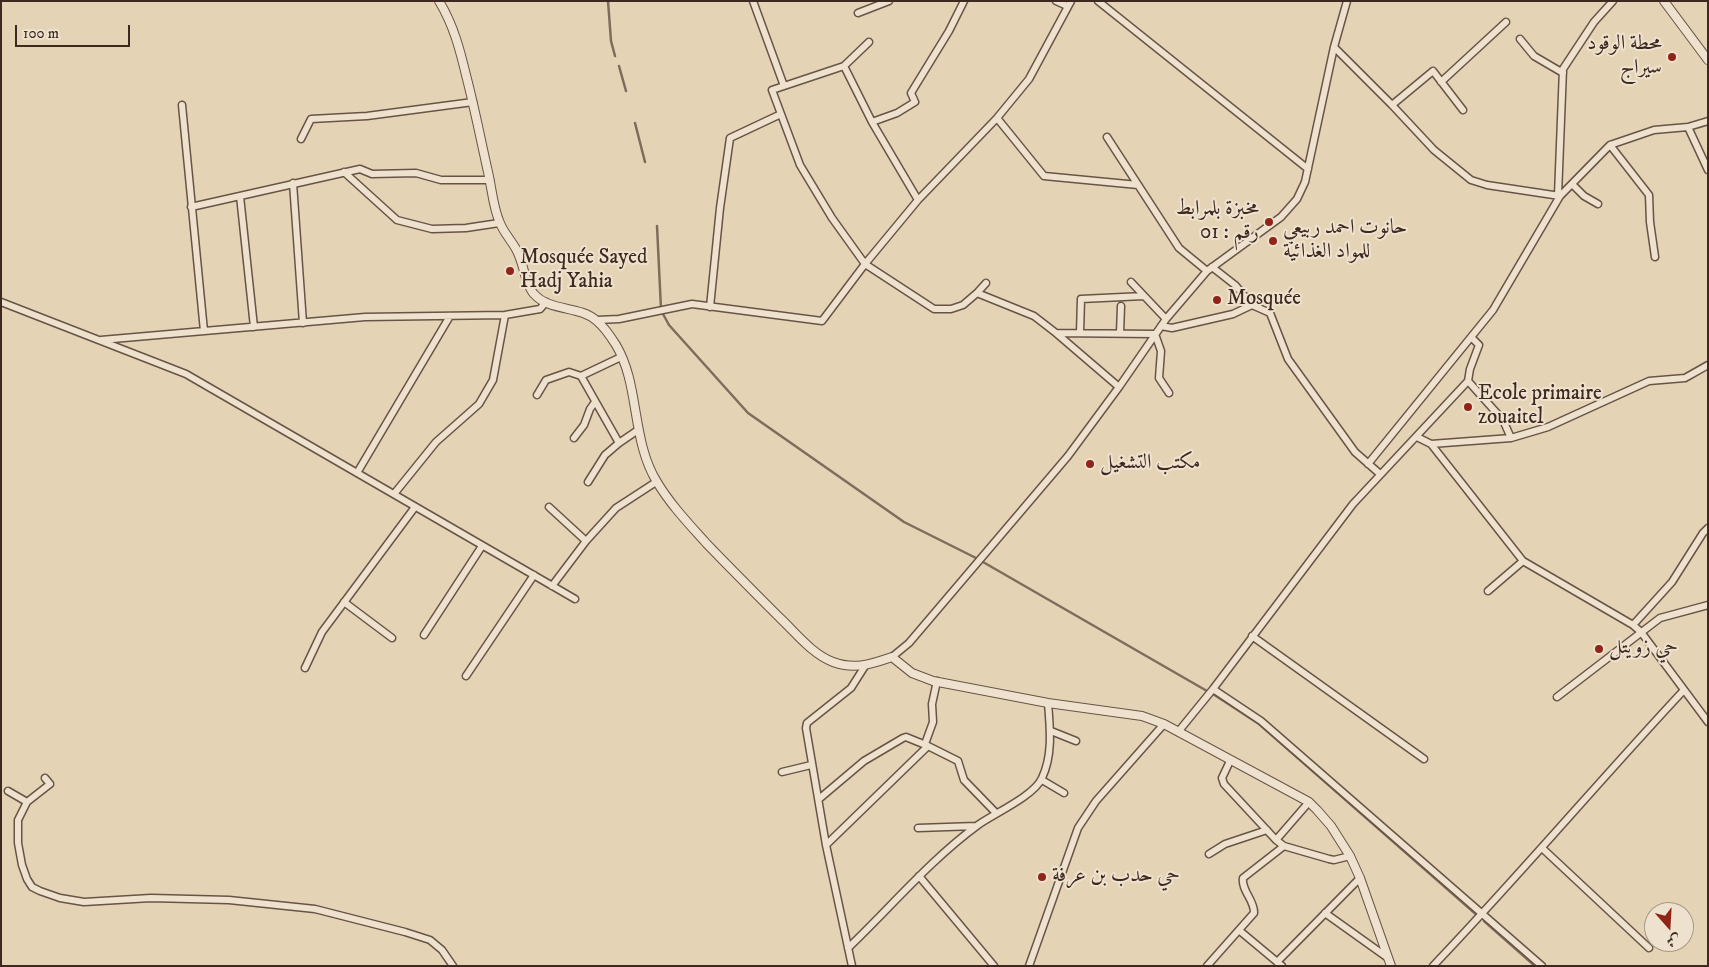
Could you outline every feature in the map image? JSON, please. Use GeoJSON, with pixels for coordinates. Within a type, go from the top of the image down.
{"type":"FeatureCollection","features":[{"type":"Feature","properties":{"kind":"street"},"geometry":{"type":"LineString","coordinates":[[439,1],[456,35],[473,102],[495,210],[499,222],[517,251],[528,283],[534,294],[556,307],[583,312],[597,320],[616,346],[631,389],[638,430],[645,456],[656,482],[686,522],[746,585],[819,656],[835,663],[855,666],[865,666],[892,657],[909,643],[1068,456],[1166,319],[1210,269],[1268,228],[1297,199],[1305,182],[1334,47],[1347,1]]}},
{"type":"Feature","properties":{"kind":"street"},"geometry":{"type":"LineString","coordinates":[[753,1],[784,86]]}},
{"type":"Feature","properties":{"kind":"street"},"geometry":{"type":"LineString","coordinates":[[858,13],[889,1]]}},
{"type":"Feature","properties":{"kind":"street"},"geometry":{"type":"LineString","coordinates":[[872,122],[897,113],[915,102],[911,93],[950,31],[964,1]]}},
{"type":"Feature","properties":{"kind":"street"},"geometry":{"type":"LineString","coordinates":[[597,320],[620,319],[692,304],[822,322],[865,264],[918,200],[996,118],[1029,79],[1069,4],[1056,1]]}},
{"type":"Feature","properties":{"kind":"street"},"geometry":{"type":"LineString","coordinates":[[1098,1],[1308,168]]}},
{"type":"Feature","properties":{"kind":"street"},"geometry":{"type":"LineString","coordinates":[[1559,195],[1563,69],[1594,22],[1613,1]]}},
{"type":"Feature","properties":{"kind":"street"},"geometry":{"type":"LineString","coordinates":[[1664,1],[1708,60]]}},
{"type":"Feature","properties":{"kind":"street"},"geometry":{"type":"LineString","coordinates":[[1442,82],[1506,22]]}},
{"type":"Feature","properties":{"kind":"street"},"geometry":{"type":"LineString","coordinates":[[1520,40],[1534,56],[1563,73]]}},
{"type":"Feature","properties":{"kind":"street"},"geometry":{"type":"LineString","coordinates":[[869,42],[844,66],[772,90],[800,165],[832,218],[865,264],[934,309],[952,309],[963,305],[977,294],[986,283]]}},
{"type":"Feature","properties":{"kind":"street"},"geometry":{"type":"LineString","coordinates":[[1334,47],[1434,150],[1471,180],[1487,185],[1559,195]]}},
{"type":"Feature","properties":{"kind":"street"},"geometry":{"type":"LineString","coordinates":[[844,66],[872,122],[918,200]]}},
{"type":"Feature","properties":{"kind":"street"},"geometry":{"type":"LineString","coordinates":[[1392,105],[1433,72],[1463,110]]}},
{"type":"Feature","properties":{"kind":"street"},"geometry":{"type":"LineString","coordinates":[[302,139],[311,119],[367,116],[473,102]]}},
{"type":"Feature","properties":{"kind":"street"},"geometry":{"type":"LineString","coordinates":[[182,105],[204,331]]}},
{"type":"Feature","properties":{"kind":"street"},"geometry":{"type":"LineString","coordinates":[[710,307],[720,208],[730,138],[781,114]]}},
{"type":"Feature","properties":{"kind":"street"},"geometry":{"type":"LineString","coordinates":[[996,118],[1044,176],[1138,185]]}},
{"type":"Feature","properties":{"kind":"street"},"geometry":{"type":"LineString","coordinates":[[1368,464],[1493,310],[1559,195],[1610,145],[1654,130],[1688,127],[1708,121]]}},
{"type":"Feature","properties":{"kind":"street"},"geometry":{"type":"LineString","coordinates":[[1688,127],[1708,170]]}},
{"type":"Feature","properties":{"kind":"street"},"geometry":{"type":"LineString","coordinates":[[1107,137],[1179,248],[1235,285],[1252,305],[1270,313],[1288,359],[1354,452],[1380,474]]}},
{"type":"Feature","properties":{"kind":"street"},"geometry":{"type":"LineString","coordinates":[[1610,145],[1649,195],[1650,222],[1655,257]]}},
{"type":"Feature","properties":{"kind":"street"},"geometry":{"type":"LineString","coordinates":[[191,207],[360,169],[372,174],[416,173],[441,180],[490,180]]}},
{"type":"Feature","properties":{"kind":"street"},"geometry":{"type":"LineString","coordinates":[[344,172],[397,220],[432,228],[466,228],[499,222]]}},
{"type":"Feature","properties":{"kind":"street"},"geometry":{"type":"LineString","coordinates":[[293,183],[303,322]]}},
{"type":"Feature","properties":{"kind":"street"},"geometry":{"type":"LineString","coordinates":[[1572,184],[1584,196],[1598,204]]}},
{"type":"Feature","properties":{"kind":"street"},"geometry":{"type":"LineString","coordinates":[[240,196],[254,327]]}},
{"type":"Feature","properties":{"kind":"street"},"geometry":{"type":"LineString","coordinates":[[1131,282],[1166,319]]}},
{"type":"Feature","properties":{"kind":"street"},"geometry":{"type":"LineString","coordinates":[[977,294],[1034,316],[1119,387]]}},
{"type":"Feature","properties":{"kind":"street"},"geometry":{"type":"LineString","coordinates":[[1080,333],[1081,299],[1144,296]]}},
{"type":"Feature","properties":{"kind":"street"},"geometry":{"type":"LineString","coordinates":[[1,302],[186,374],[575,599]]}},
{"type":"Feature","properties":{"kind":"street"},"geometry":{"type":"LineString","coordinates":[[100,340],[365,317],[505,315],[540,309],[546,302]]}},
{"type":"Feature","properties":{"kind":"street"},"geometry":{"type":"LineString","coordinates":[[1161,326],[1172,328],[1233,314],[1252,305]]}},
{"type":"Feature","properties":{"kind":"street"},"geometry":{"type":"LineString","coordinates":[[1120,334],[1121,306]]}},
{"type":"Feature","properties":{"kind":"street"},"geometry":{"type":"LineString","coordinates":[[394,494],[436,442],[478,404],[484,396],[493,380],[505,315]]}},
{"type":"Feature","properties":{"kind":"street"},"geometry":{"type":"LineString","coordinates":[[357,474],[450,316]]}},
{"type":"Feature","properties":{"kind":"street"},"geometry":{"type":"LineString","coordinates":[[1056,333],[1155,334]]}},
{"type":"Feature","properties":{"kind":"street"},"geometry":{"type":"LineString","coordinates":[[1155,334],[1161,351],[1159,378],[1168,393]]}},
{"type":"Feature","properties":{"kind":"street"},"geometry":{"type":"LineString","coordinates":[[1178,732],[1213,689],[1353,504],[1468,381],[1470,369],[1479,345],[1472,338]]}},
{"type":"Feature","properties":{"kind":"street"},"geometry":{"type":"LineString","coordinates":[[581,376],[621,357]]}},
{"type":"Feature","properties":{"kind":"street"},"geometry":{"type":"LineString","coordinates":[[1431,444],[1512,438],[1548,426],[1649,381],[1685,378],[1708,364]]}},
{"type":"Feature","properties":{"kind":"street"},"geometry":{"type":"LineString","coordinates":[[537,394],[546,380],[569,372],[581,376],[619,443]]}},
{"type":"Feature","properties":{"kind":"street"},"geometry":{"type":"LineString","coordinates":[[1468,381],[1503,420],[1512,438]]}},
{"type":"Feature","properties":{"kind":"street"},"geometry":{"type":"LineString","coordinates":[[574,438],[584,425],[595,402]]}},
{"type":"Feature","properties":{"kind":"street"},"geometry":{"type":"LineString","coordinates":[[588,482],[605,455],[638,430]]}},
{"type":"Feature","properties":{"kind":"street"},"geometry":{"type":"LineString","coordinates":[[1417,437],[1431,444],[1523,561],[1633,625],[1641,632],[1708,722]]}},
{"type":"Feature","properties":{"kind":"street"},"geometry":{"type":"LineString","coordinates":[[552,586],[586,541],[616,508],[656,482]]}},
{"type":"Feature","properties":{"kind":"street"},"geometry":{"type":"LineString","coordinates":[[305,668],[322,632],[415,507]]}},
{"type":"Feature","properties":{"kind":"street"},"geometry":{"type":"LineString","coordinates":[[549,507],[586,541]]}},
{"type":"Feature","properties":{"kind":"street"},"geometry":{"type":"LineString","coordinates":[[1633,625],[1672,582],[1708,528]]}},
{"type":"Feature","properties":{"kind":"street"},"geometry":{"type":"LineString","coordinates":[[424,635],[482,546]]}},
{"type":"Feature","properties":{"kind":"street"},"geometry":{"type":"LineString","coordinates":[[1488,591],[1523,561]]}},
{"type":"Feature","properties":{"kind":"street"},"geometry":{"type":"LineString","coordinates":[[466,676],[534,575]]}},
{"type":"Feature","properties":{"kind":"street"},"geometry":{"type":"LineString","coordinates":[[344,602],[392,638]]}},
{"type":"Feature","properties":{"kind":"street"},"geometry":{"type":"LineString","coordinates":[[1557,697],[1660,618],[1708,605]]}},
{"type":"Feature","properties":{"kind":"street"},"geometry":{"type":"LineString","coordinates":[[1252,636],[1424,759]]}},
{"type":"Feature","properties":{"kind":"street"},"geometry":{"type":"LineString","coordinates":[[892,657],[912,673],[937,681],[1048,703],[1142,716],[1164,724],[1309,802],[1331,826],[1350,856],[1360,878],[1389,962]]}},
{"type":"Feature","properties":{"kind":"street"},"geometry":{"type":"LineString","coordinates":[[852,966],[826,845],[806,728],[807,723],[851,688],[865,666]]}},
{"type":"Feature","properties":{"kind":"street"},"geometry":{"type":"LineString","coordinates":[[826,845],[927,745],[933,722],[932,704],[937,681]]}},
{"type":"Feature","properties":{"kind":"street"},"geometry":{"type":"LineString","coordinates":[[1213,689],[1261,721],[1542,966]]}},
{"type":"Feature","properties":{"kind":"street"},"geometry":{"type":"LineString","coordinates":[[1433,966],[1483,914],[1609,770],[1684,690]]}},
{"type":"Feature","properties":{"kind":"street"},"geometry":{"type":"LineString","coordinates":[[848,948],[879,919],[919,876],[960,839],[996,813],[1017,802],[1042,780],[1048,761],[1051,731],[1048,703]]}},
{"type":"Feature","properties":{"kind":"street"},"geometry":{"type":"LineString","coordinates":[[1028,966],[1078,828],[1096,800],[1164,724]]}},
{"type":"Feature","properties":{"kind":"street"},"geometry":{"type":"LineString","coordinates":[[1051,731],[1076,741]]}},
{"type":"Feature","properties":{"kind":"street"},"geometry":{"type":"LineString","coordinates":[[819,799],[864,761],[906,737],[927,745],[958,761],[964,780],[996,813]]}},
{"type":"Feature","properties":{"kind":"street"},"geometry":{"type":"LineString","coordinates":[[1230,761],[1222,780],[1276,840],[1284,846],[1329,859],[1334,860],[1350,856]]}},
{"type":"Feature","properties":{"kind":"street"},"geometry":{"type":"LineString","coordinates":[[782,772],[812,765]]}},
{"type":"Feature","properties":{"kind":"street"},"geometry":{"type":"LineString","coordinates":[[45,778],[50,784],[27,802],[18,820],[18,843],[22,865],[32,887],[40,891],[60,898],[84,902],[151,898],[229,900],[315,909],[430,940],[442,950],[453,966]]}},
{"type":"Feature","properties":{"kind":"street"},"geometry":{"type":"LineString","coordinates":[[1042,780],[1064,793]]}},
{"type":"Feature","properties":{"kind":"street"},"geometry":{"type":"LineString","coordinates":[[8,791],[27,802]]}},
{"type":"Feature","properties":{"kind":"street"},"geometry":{"type":"LineString","coordinates":[[1276,840],[1309,802]]}},
{"type":"Feature","properties":{"kind":"street"},"geometry":{"type":"LineString","coordinates":[[918,828],[977,826]]}},
{"type":"Feature","properties":{"kind":"street"},"geometry":{"type":"LineString","coordinates":[[1209,854],[1225,844],[1266,830]]}},
{"type":"Feature","properties":{"kind":"street"},"geometry":{"type":"LineString","coordinates":[[1207,966],[1252,917],[1255,910],[1242,883],[1243,878],[1284,846]]}},
{"type":"Feature","properties":{"kind":"street"},"geometry":{"type":"LineString","coordinates":[[1542,848],[1644,943]]}},
{"type":"Feature","properties":{"kind":"street"},"geometry":{"type":"LineString","coordinates":[[919,876],[994,966]]}},
{"type":"Feature","properties":{"kind":"street"},"geometry":{"type":"LineString","coordinates":[[1240,931],[1280,964],[1360,878]]}},
{"type":"Feature","properties":{"kind":"street"},"geometry":{"type":"LineString","coordinates":[[1325,914],[1389,962]]}},
{"type":"Feature","properties":{"kind":"waterway"},"geometry":{"type":"LineString","coordinates":[[608,1],[611,41],[615,56]]}},
{"type":"Feature","properties":{"kind":"waterway"},"geometry":{"type":"LineString","coordinates":[[619,66],[626,91]]}},
{"type":"Feature","properties":{"kind":"waterway"},"geometry":{"type":"LineString","coordinates":[[635,123],[645,162]]}},
{"type":"Feature","properties":{"kind":"waterway"},"geometry":{"type":"LineString","coordinates":[[657,226],[661,309]]}},
{"type":"Feature","properties":{"kind":"waterway"},"geometry":{"type":"LineString","coordinates":[[663,314],[669,325],[748,413],[904,522],[976,558]]}},
{"type":"Feature","properties":{"kind":"waterway"},"geometry":{"type":"LineString","coordinates":[[983,562],[1207,691]]}},
{"type":"Feature","properties":{"kind":"waterway"},"geometry":{"type":"LineString","coordinates":[[1213,694],[1259,724],[1478,916]]}},
{"type":"Feature","properties":{"kind":"waterway"},"geometry":{"type":"LineString","coordinates":[[1484,921],[1535,966]]}},
{"type":"Feature","properties":{"kind":"place","name":"محطة الوقود سيراج"},"geometry":{"type":"Point","coordinates":[1672,57]}},
{"type":"Feature","properties":{"kind":"place","name":"مخبزة بلمرابط رقم : 01"},"geometry":{"type":"Point","coordinates":[1269,222]}},
{"type":"Feature","properties":{"kind":"place","name":"حانوت احمد ربيعي للمواد الغذائية"},"geometry":{"type":"Point","coordinates":[1273,241]}},
{"type":"Feature","properties":{"kind":"place","name":"Mosquée Sayed Hadj Yahia"},"geometry":{"type":"Point","coordinates":[510,271]}},
{"type":"Feature","properties":{"kind":"place","name":"Mosquée"},"geometry":{"type":"Point","coordinates":[1217,300]}},
{"type":"Feature","properties":{"kind":"place","name":"Ecole primaire zouaitel"},"geometry":{"type":"Point","coordinates":[1468,407]}},
{"type":"Feature","properties":{"kind":"place","name":"مكتب التشغيل"},"geometry":{"type":"Point","coordinates":[1090,464]}},
{"type":"Feature","properties":{"kind":"place","name":"حي زويتل"},"geometry":{"type":"Point","coordinates":[1599,649]}},
{"type":"Feature","properties":{"kind":"place","name":"حي حدب بن عرفة"},"geometry":{"type":"Point","coordinates":[1042,877]}}]}
